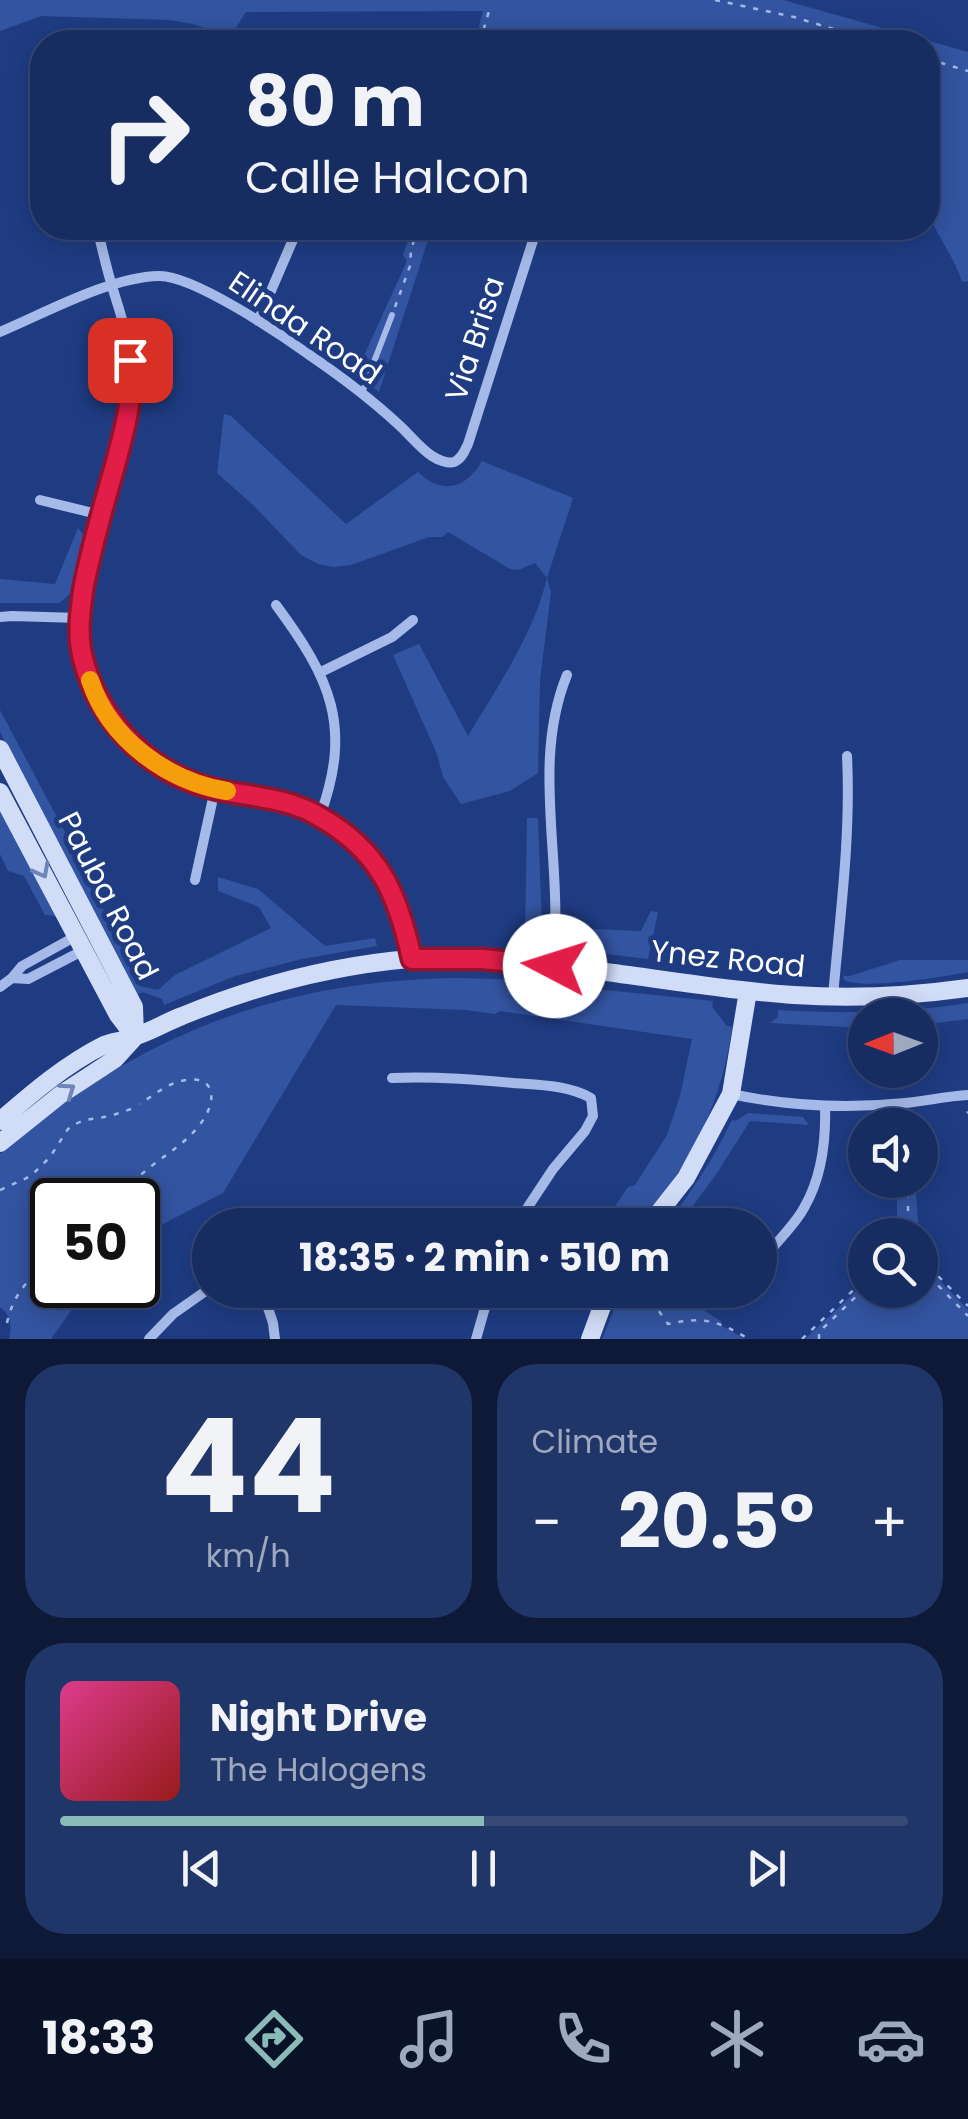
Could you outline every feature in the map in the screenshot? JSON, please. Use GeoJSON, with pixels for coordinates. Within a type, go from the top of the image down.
{"type":"FeatureCollection","features":[{"type":"Feature","properties":{"kind":"main road","name":"Pauba Road"},"geometry":{"type":"LineString","coordinates":[[0,749],[88,939]]}},
{"type":"Feature","properties":{"kind":"main road","name":"Pauba Road"},"geometry":{"type":"LineString","coordinates":[[0,792],[88,939],[134,1007],[135,1037]]}},
{"type":"Feature","properties":{"kind":"main road","name":"Ynez Road"},"geometry":{"type":"LineString","coordinates":[[0,1121],[66,1069],[107,1044],[135,1037],[212,1003],[285,980],[342,968],[412,959],[482,959],[748,991],[833,996],[920,994],[968,988]]}},
{"type":"Feature","properties":{"kind":"main road"},"geometry":{"type":"LineString","coordinates":[[662,1208],[686,1178],[731,1094],[748,991]]}},
{"type":"Feature","properties":{"kind":"main road","name":"Ynez Road"},"geometry":{"type":"LineString","coordinates":[[0,1142],[115,1059],[135,1037]]}},
{"type":"Feature","properties":{"kind":"main road"},"geometry":{"type":"LineString","coordinates":[[590,1339],[601,1308]]}},
{"type":"Feature","properties":{"kind":"street"},"geometry":{"type":"LineString","coordinates":[[100,240],[128,337],[133,384],[129,416],[86,572],[79,618],[82,656],[93,690],[109,719],[129,743],[180,777],[215,789],[283,801],[320,816],[352,840],[376,864],[396,898],[412,959]]}},
{"type":"Feature","properties":{"kind":"street"},"geometry":{"type":"LineString","coordinates":[[258,321],[293,240]]}},
{"type":"Feature","properties":{"kind":"street","name":"Via Brisa"},"geometry":{"type":"LineString","coordinates":[[454,462],[468,444],[533,240]]}},
{"type":"Feature","properties":{"kind":"street","name":"Elinda Road"},"geometry":{"type":"LineString","coordinates":[[0,332],[112,285],[162,275],[208,292],[258,321],[361,394],[430,456],[454,462]]}},
{"type":"Feature","properties":{"kind":"street"},"geometry":{"type":"LineString","coordinates":[[40,500],[102,515]]}},
{"type":"Feature","properties":{"kind":"street"},"geometry":{"type":"LineString","coordinates":[[276,605],[321,672],[334,711],[334,768],[320,816]]}},
{"type":"Feature","properties":{"kind":"street"},"geometry":{"type":"LineString","coordinates":[[0,618],[79,618]]}},
{"type":"Feature","properties":{"kind":"street"},"geometry":{"type":"LineString","coordinates":[[321,672],[392,637],[413,620]]}},
{"type":"Feature","properties":{"kind":"street"},"geometry":{"type":"LineString","coordinates":[[555,966],[549,744],[567,674]]}},
{"type":"Feature","properties":{"kind":"street"},"geometry":{"type":"LineString","coordinates":[[833,996],[846,861],[847,756]]}},
{"type":"Feature","properties":{"kind":"street"},"geometry":{"type":"LineString","coordinates":[[194,880],[215,789]]}},
{"type":"Feature","properties":{"kind":"street"},"geometry":{"type":"LineString","coordinates":[[0,987],[22,966],[88,939]]}},
{"type":"Feature","properties":{"kind":"street"},"geometry":{"type":"LineString","coordinates":[[392,1078],[438,1076],[536,1085],[579,1091],[592,1098],[593,1116],[585,1131],[528,1208]]}},
{"type":"Feature","properties":{"kind":"street"},"geometry":{"type":"LineString","coordinates":[[731,1094],[825,1106],[872,1106],[968,1095]]}},
{"type":"Feature","properties":{"kind":"street"},"geometry":{"type":"LineString","coordinates":[[777,1241],[805,1207],[815,1183],[823,1153],[825,1106]]}},
{"type":"Feature","properties":{"kind":"street"},"geometry":{"type":"LineString","coordinates":[[149,1339],[192,1301]]}},
{"type":"Feature","properties":{"kind":"street"},"geometry":{"type":"LineString","coordinates":[[269,1308],[275,1339]]}},
{"type":"Feature","properties":{"kind":"street"},"geometry":{"type":"LineString","coordinates":[[476,1339],[485,1308]]}},
{"type":"Feature","properties":{"kind":"lane"},"geometry":{"type":"LineString","coordinates":[[361,394],[392,315]]}},
{"type":"Feature","properties":{"kind":"path"},"geometry":{"type":"LineString","coordinates":[[715,0],[837,30]]}},
{"type":"Feature","properties":{"kind":"path"},"geometry":{"type":"LineString","coordinates":[[483,30],[489,11]]}},
{"type":"Feature","properties":{"kind":"path"},"geometry":{"type":"LineString","coordinates":[[940,63],[968,71]]}},
{"type":"Feature","properties":{"kind":"path"},"geometry":{"type":"LineString","coordinates":[[392,315],[410,266],[414,240]]}},
{"type":"Feature","properties":{"kind":"path"},"geometry":{"type":"LineString","coordinates":[[139,1178],[192,1134],[211,1107],[212,1091],[202,1082],[182,1081],[140,1104]]}},
{"type":"Feature","properties":{"kind":"path"},"geometry":{"type":"LineString","coordinates":[[0,1190],[32,1176],[68,1129],[85,1120],[134,1108]]}},
{"type":"Feature","properties":{"kind":"path"},"geometry":{"type":"LineString","coordinates":[[938,1276],[968,1306]]}},
{"type":"Feature","properties":{"kind":"path"},"geometry":{"type":"LineString","coordinates":[[7,1323],[12,1302],[30,1280]]}},
{"type":"Feature","properties":{"kind":"path"},"geometry":{"type":"LineString","coordinates":[[938,1285],[968,1316]]}},
{"type":"Feature","properties":{"kind":"path"},"geometry":{"type":"LineString","coordinates":[[802,1339],[848,1295]]}},
{"type":"Feature","properties":{"kind":"path"},"geometry":{"type":"LineString","coordinates":[[820,1339],[819,1332],[848,1304]]}},
{"type":"Feature","properties":{"kind":"path"},"geometry":{"type":"LineString","coordinates":[[657,1308],[668,1324],[700,1319],[721,1322],[749,1339]]}},
{"type":"Feature","properties":{"kind":"shaded area"},"geometry":{"type":"Polygon","coordinates":[[[0,0],[783,0],[890,30],[478,30],[483,11],[246,12],[234,30],[210,30],[169,20],[41,16],[0,31],[0,0]]]}},
{"type":"Feature","properties":{"kind":"shaded area"},"geometry":{"type":"Polygon","coordinates":[[[940,44],[968,52],[968,281],[962,282],[940,236],[940,44]]]}},
{"type":"Feature","properties":{"kind":"shaded area"},"geometry":{"type":"Polygon","coordinates":[[[408,240],[428,240],[379,392],[356,373],[407,261],[403,255],[408,240]]]}},
{"type":"Feature","properties":{"kind":"shaded area"},"geometry":{"type":"Polygon","coordinates":[[[224,414],[231,416],[346,524],[418,472],[436,484],[453,486],[469,478],[482,461],[573,498],[547,578],[535,563],[510,569],[448,532],[351,565],[318,564],[301,555],[217,473],[224,414]]]}},
{"type":"Feature","properties":{"kind":"shaded area"},"geometry":{"type":"Polygon","coordinates":[[[78,528],[84,535],[70,594],[59,603],[0,603],[0,579],[55,584],[78,528]]]}},
{"type":"Feature","properties":{"kind":"shaded area"},"geometry":{"type":"Polygon","coordinates":[[[547,578],[551,592],[540,680],[538,773],[510,791],[461,804],[443,777],[437,754],[393,655],[419,644],[468,736],[524,640],[547,578]]]}},
{"type":"Feature","properties":{"kind":"shaded area"},"geometry":{"type":"Polygon","coordinates":[[[0,710],[75,851],[140,986],[158,990],[175,975],[271,928],[259,907],[218,891],[218,877],[258,889],[325,946],[375,938],[377,946],[235,976],[164,1005],[162,999],[143,992],[136,995],[0,732],[0,710]]]}},
{"type":"Feature","properties":{"kind":"shaded area"},"geometry":{"type":"Polygon","coordinates":[[[0,804],[60,916],[45,915],[24,876],[8,871],[0,854],[0,804]]]}},
{"type":"Feature","properties":{"kind":"shaded area"},"geometry":{"type":"Polygon","coordinates":[[[527,818],[538,818],[542,928],[525,940],[527,818]]]}},
{"type":"Feature","properties":{"kind":"shaded area"},"geometry":{"type":"Polygon","coordinates":[[[651,911],[658,912],[648,959],[582,951],[568,931],[641,931],[651,911]]]}},
{"type":"Feature","properties":{"kind":"shaded area"},"geometry":{"type":"Polygon","coordinates":[[[900,960],[968,960],[968,972],[886,983],[844,980],[843,976],[900,960]]]}},
{"type":"Feature","properties":{"kind":"shaded area"},"geometry":{"type":"Polygon","coordinates":[[[497,979],[713,1001],[712,1007],[732,1027],[720,1082],[700,1136],[650,1208],[614,1208],[628,1187],[635,1185],[667,1135],[692,1039],[500,1011],[495,1014],[336,1005],[223,1193],[160,1226],[160,1178],[30,1178],[30,1308],[73,1308],[51,1339],[9,1339],[10,1321],[0,1307],[0,1154],[77,1094],[189,1032],[274,1002],[409,980],[497,979]]]}},
{"type":"Feature","properties":{"kind":"shaded area"},"geometry":{"type":"Polygon","coordinates":[[[968,1003],[968,1019],[938,1023],[938,1007],[968,1003]]]}},
{"type":"Feature","properties":{"kind":"shaded area"},"geometry":{"type":"Polygon","coordinates":[[[778,1010],[848,1012],[848,1027],[770,1023],[778,1017],[778,1010]]]}},
{"type":"Feature","properties":{"kind":"shaded area"},"geometry":{"type":"Polygon","coordinates":[[[748,1113],[803,1117],[809,1125],[750,1121],[691,1208],[678,1208],[732,1120],[748,1113]]]}},
{"type":"Feature","properties":{"kind":"shaded area"},"geometry":{"type":"Polygon","coordinates":[[[897,1198],[916,1198],[918,1218],[897,1216],[897,1198]]]}},
{"type":"Feature","properties":{"kind":"shaded area"},"geometry":{"type":"Polygon","coordinates":[[[938,1279],[968,1310],[968,1339],[805,1339],[848,1299],[848,1308],[938,1308],[938,1279]]]}},
{"type":"Feature","properties":{"kind":"shaded area"},"geometry":{"type":"Polygon","coordinates":[[[615,1308],[700,1308],[745,1339],[602,1339],[615,1308]]]}},
{"type":"Feature","properties":{"kind":"slow traffic"},"geometry":{"type":"LineString","coordinates":[[90,680],[109,719],[129,743],[180,777],[227,791]]}},
{"type":"Feature","properties":{"kind":"route"},"geometry":{"type":"LineString","coordinates":[[130,360],[133,384],[129,416],[86,572],[79,618],[82,656],[93,690],[109,719],[129,743],[180,777],[215,789],[283,801],[320,816],[352,840],[376,864],[396,898],[412,959],[482,959],[555,966]]}}]}
